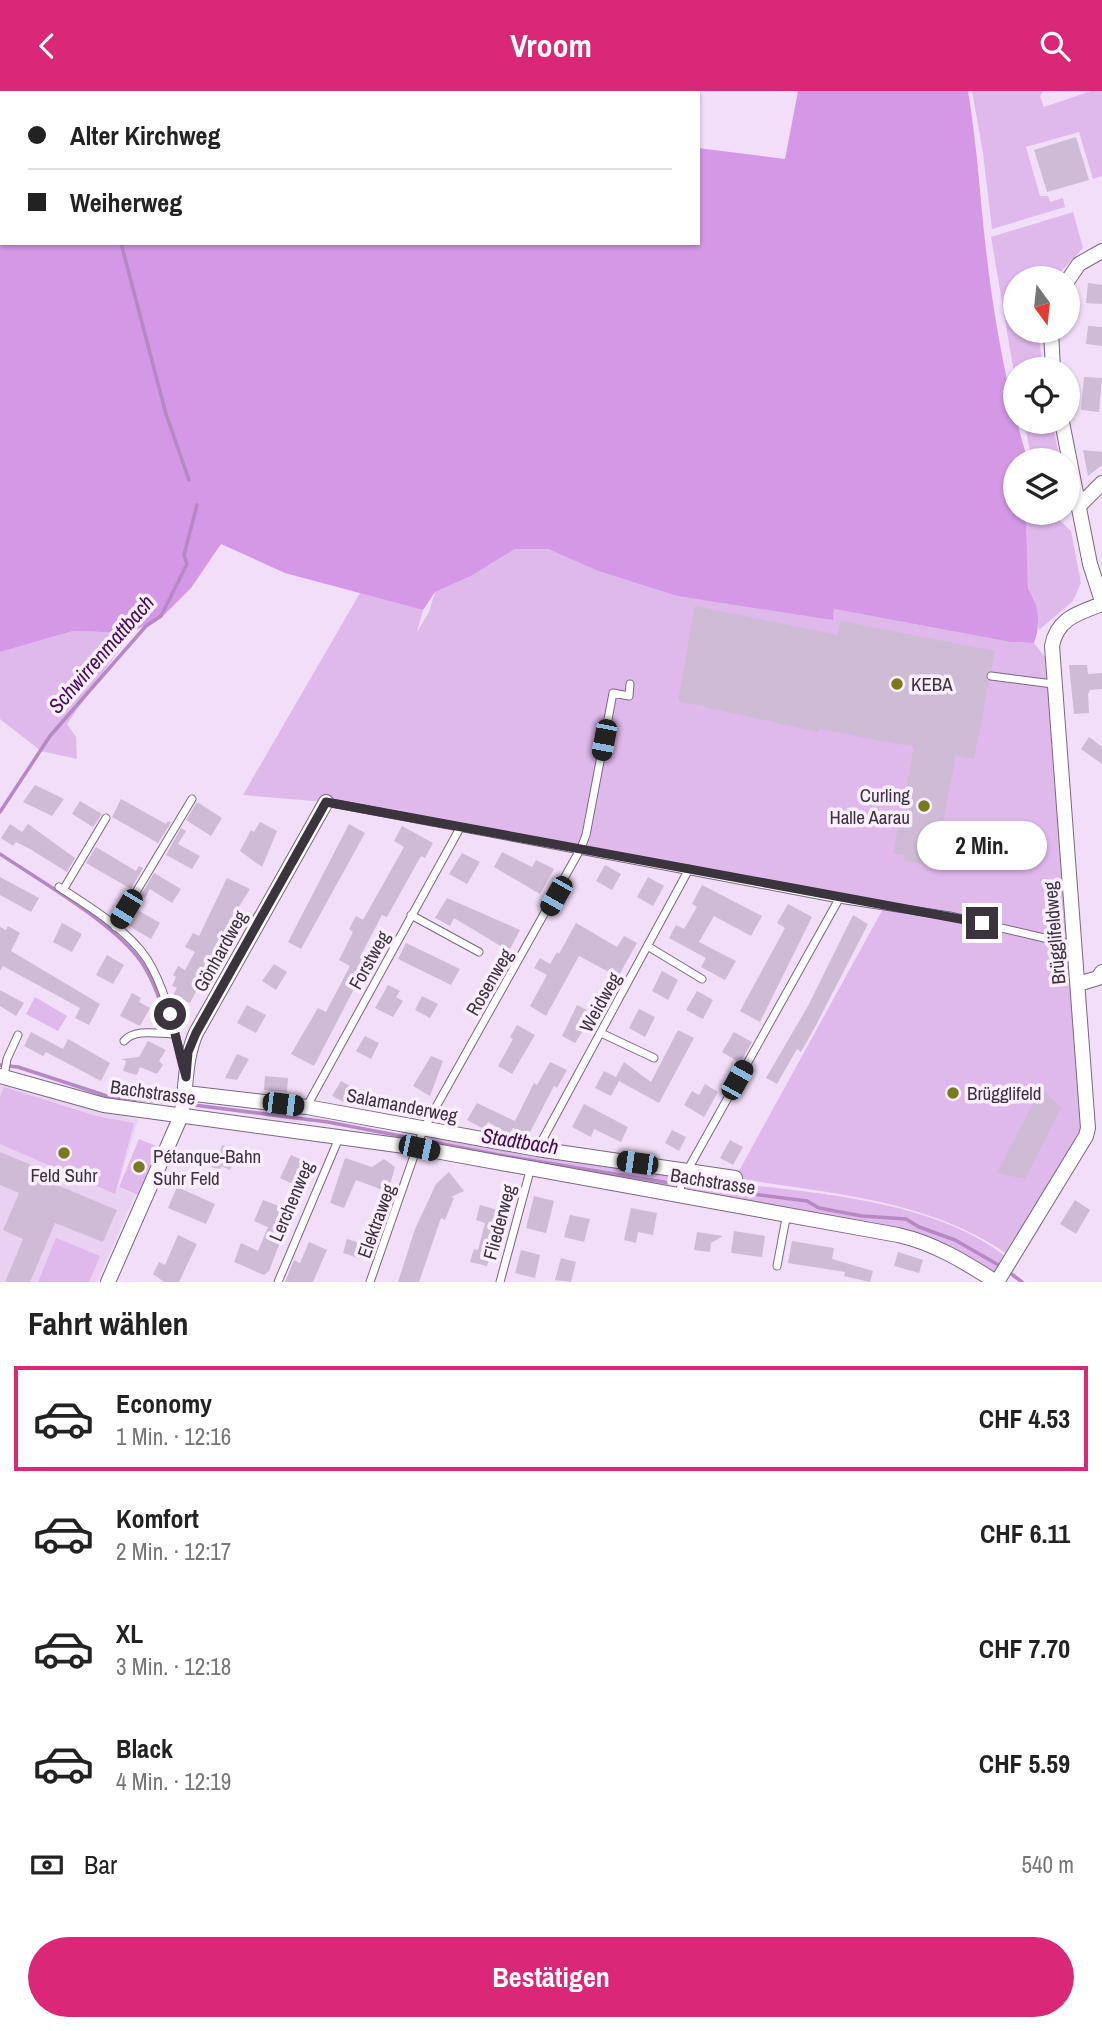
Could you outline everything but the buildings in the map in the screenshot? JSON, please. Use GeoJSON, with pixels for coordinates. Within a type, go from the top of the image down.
{"type":"FeatureCollection","features":[{"type":"Feature","properties":{"kind":"street"},"geometry":{"type":"LineString","coordinates":[[1078,266],[1102,251]]}},
{"type":"Feature","properties":{"kind":"street"},"geometry":{"type":"LineString","coordinates":[[1080,505],[1102,483]]}},
{"type":"Feature","properties":{"kind":"street"},"geometry":{"type":"LineString","coordinates":[[1080,514],[1095,563],[1102,602]]}},
{"type":"Feature","properties":{"kind":"street","name":"Brügglifeldweg"},"geometry":{"type":"LineString","coordinates":[[997,1282],[1086,1136],[1095,1126],[1074,945],[1053,684],[1055,633],[1070,616],[1102,602]]}},
{"type":"Feature","properties":{"kind":"street","name":"Gönhardweg"},"geometry":{"type":"LineString","coordinates":[[108,1282],[181,1116],[186,1093],[188,1052],[196,1033],[326,802]]}},
{"type":"Feature","properties":{"kind":"street"},"geometry":{"type":"LineString","coordinates":[[1078,984],[1098,978],[1102,972]]}},
{"type":"Feature","properties":{"kind":"street","name":"Bachstrasse"},"geometry":{"type":"LineString","coordinates":[[2,1076],[104,1105],[419,1148],[530,1171],[678,1192],[918,1239],[958,1258],[997,1282]]}},
{"type":"Feature","properties":{"kind":"street","name":"Salamanderweg"},"geometry":{"type":"LineString","coordinates":[[186,1093],[307,1107],[537,1149],[685,1173],[735,1178]]}},
{"type":"Feature","properties":{"kind":"lane"},"geometry":{"type":"LineString","coordinates":[[991,676],[1053,684]]}},
{"type":"Feature","properties":{"kind":"lane","name":"Rosenweg"},"geometry":{"type":"LineString","coordinates":[[423,1130],[581,848],[586,835],[613,693],[629,696],[631,684]]}},
{"type":"Feature","properties":{"kind":"lane"},"geometry":{"type":"LineString","coordinates":[[115,927],[192,799]]}},
{"type":"Feature","properties":{"kind":"lane"},"geometry":{"type":"LineString","coordinates":[[326,802],[581,848],[839,899],[961,918],[1074,945]]}},
{"type":"Feature","properties":{"kind":"lane"},"geometry":{"type":"LineString","coordinates":[[106,818],[60,889],[115,927],[146,958],[170,1014],[186,1077]]}},
{"type":"Feature","properties":{"kind":"lane","name":"Forstweg"},"geometry":{"type":"LineString","coordinates":[[307,1107],[460,828]]}},
{"type":"Feature","properties":{"kind":"lane","name":"Weidweg"},"geometry":{"type":"LineString","coordinates":[[537,1149],[689,869]]}},
{"type":"Feature","properties":{"kind":"lane"},"geometry":{"type":"LineString","coordinates":[[678,1192],[685,1173],[839,899]]}},
{"type":"Feature","properties":{"kind":"lane"},"geometry":{"type":"LineString","coordinates":[[411,915],[479,952]]}},
{"type":"Feature","properties":{"kind":"lane"},"geometry":{"type":"LineString","coordinates":[[649,947],[702,979]]}},
{"type":"Feature","properties":{"kind":"lane"},"geometry":{"type":"LineString","coordinates":[[601,1033],[654,1058]]}},
{"type":"Feature","properties":{"kind":"lane"},"geometry":{"type":"LineString","coordinates":[[124,1041],[130,1035],[175,1034]]}},
{"type":"Feature","properties":{"kind":"lane"},"geometry":{"type":"LineString","coordinates":[[2,1076],[18,1035]]}},
{"type":"Feature","properties":{"kind":"lane","name":"Elektraweg"},"geometry":{"type":"LineString","coordinates":[[370,1282],[419,1148],[423,1130]]}},
{"type":"Feature","properties":{"kind":"lane","name":"Lerchenweg"},"geometry":{"type":"LineString","coordinates":[[278,1282],[340,1136]]}},
{"type":"Feature","properties":{"kind":"lane","name":"Fliederweg"},"geometry":{"type":"LineString","coordinates":[[500,1282],[530,1171]]}},
{"type":"Feature","properties":{"kind":"lane"},"geometry":{"type":"LineString","coordinates":[[777,1266],[787,1212]]}},
{"type":"Feature","properties":{"kind":"shaded area"},"geometry":{"type":"Polygon","coordinates":[[[798,91],[968,91],[986,250],[1003,360],[1003,434],[1020,434],[1024,448],[1003,448],[1003,525],[1026,525],[1028,589],[1035,601],[1038,615],[1034,643],[1010,642],[834,609],[833,620],[677,596],[598,571],[548,549],[515,549],[471,576],[435,592],[423,610],[285,573],[221,544],[191,588],[165,614],[131,633],[73,631],[0,652],[0,245],[700,245],[700,148],[785,159],[798,91]]]}},
{"type":"Feature","properties":{"kind":"shaded area"},"geometry":{"type":"Polygon","coordinates":[[[972,91],[1043,91],[1040,96],[1044,107],[1091,91],[1102,91],[1102,176],[1093,179],[1079,132],[1026,147],[1040,196],[1048,196],[1050,202],[1063,198],[1065,207],[992,229],[972,91]]]}},
{"type":"Feature","properties":{"kind":"shaded area"},"geometry":{"type":"Polygon","coordinates":[[[1073,212],[1083,248],[1066,266],[1003,266],[1003,308],[991,237],[1073,212]]]}},
{"type":"Feature","properties":{"kind":"shaded area"},"geometry":{"type":"Polygon","coordinates":[[[1009,343],[1040,343],[1041,357],[1011,357],[1009,343]]]}},
{"type":"Feature","properties":{"kind":"shaded area"},"geometry":{"type":"Polygon","coordinates":[[[1027,434],[1055,434],[1057,448],[1029,448],[1027,434]]]}},
{"type":"Feature","properties":{"kind":"shaded area"},"geometry":{"type":"Polygon","coordinates":[[[1026,525],[1065,525],[1071,531],[1081,583],[1073,601],[1039,630],[1034,598],[1028,589],[1026,525]]]}},
{"type":"Feature","properties":{"kind":"shaded area"},"geometry":{"type":"Polygon","coordinates":[[[515,549],[548,549],[598,571],[677,596],[833,619],[834,609],[1010,642],[1034,643],[1052,666],[1088,1128],[1011,1257],[948,1222],[914,1211],[843,1195],[735,1178],[884,907],[326,802],[243,795],[360,593],[423,610],[417,632],[429,612],[435,592],[471,576],[515,549]]]}},
{"type":"Feature","properties":{"kind":"shaded area"},"geometry":{"type":"Polygon","coordinates":[[[73,631],[131,633],[67,724],[76,737],[77,759],[41,751],[0,719],[0,652],[73,631]]]}},
{"type":"Feature","properties":{"kind":"shaded area"},"geometry":{"type":"Polygon","coordinates":[[[35,997],[67,1016],[58,1031],[26,1014],[35,997]]]}},
{"type":"Feature","properties":{"kind":"shaded area","name":"Feld Suhr"},"geometry":{"type":"Polygon","coordinates":[[[0,1082],[101,1112],[138,1119],[118,1187],[135,1195],[97,1282],[0,1282],[0,1082]]]}},
{"type":"Feature","properties":{"kind":"shaded area"},"geometry":{"type":"Polygon","coordinates":[[[4,1087],[96,1116],[134,1123],[115,1194],[0,1144],[0,1097],[4,1087]]]}},
{"type":"Feature","properties":{"kind":"shaded area"},"geometry":{"type":"Polygon","coordinates":[[[429,1136],[676,1174],[678,1179],[672,1189],[428,1147],[429,1136]]]}},
{"type":"Feature","properties":{"kind":"shaded area","name":"Pétanque-Bahn Suhr Feld"},"geometry":{"type":"Polygon","coordinates":[[[139,1139],[159,1147],[138,1195],[119,1187],[139,1139]]]}},
{"type":"Feature","properties":{"kind":"shaded area"},"geometry":{"type":"Polygon","coordinates":[[[694,1179],[814,1193],[898,1208],[937,1220],[973,1236],[1005,1256],[995,1271],[990,1271],[918,1234],[689,1192],[686,1188],[694,1179]]]}},
{"type":"Feature","properties":{"kind":"shaded area"},"geometry":{"type":"Polygon","coordinates":[[[56,1238],[100,1256],[89,1282],[38,1282],[56,1238]]]}},
{"type":"Feature","properties":{"kind":"waterway","name":"Schwirrenmattbach"},"geometry":{"type":"LineString","coordinates":[[122,245],[166,414],[189,480]]}},
{"type":"Feature","properties":{"kind":"waterway","name":"Schwirrenmattbach"},"geometry":{"type":"LineString","coordinates":[[0,812],[50,736],[146,626],[161,616],[187,564],[184,555],[197,505]]}},
{"type":"Feature","properties":{"kind":"waterway","name":"Schwirrenmattbach"},"geometry":{"type":"LineString","coordinates":[[0,854],[96,918],[130,948],[150,977],[167,1023]]}},
{"type":"Feature","properties":{"kind":"waterway","name":"Stadtbach"},"geometry":{"type":"LineString","coordinates":[[0,1065],[18,1067],[110,1097],[178,1103]]}},
{"type":"Feature","properties":{"kind":"waterway","name":"Stadtbach"},"geometry":{"type":"LineString","coordinates":[[186,1104],[328,1122],[499,1155],[688,1186],[807,1201],[819,1208],[862,1216],[906,1219],[919,1227],[955,1240],[1002,1267]]}},
{"type":"Feature","properties":{"kind":"waterway","name":"Stadtbach"},"geometry":{"type":"LineString","coordinates":[[1009,1272],[1022,1282]]}},
{"type":"Feature","properties":{"kind":"place","name":"KEBA"},"geometry":{"type":"Point","coordinates":[897,684]}},
{"type":"Feature","properties":{"kind":"place","name":"Curling Halle Aarau"},"geometry":{"type":"Point","coordinates":[924,806]}},
{"type":"Feature","properties":{"kind":"place","name":"Brügglifeld"},"geometry":{"type":"Point","coordinates":[953,1093]}},
{"type":"Feature","properties":{"kind":"place","name":"Feld Suhr"},"geometry":{"type":"Point","coordinates":[64,1153]}},
{"type":"Feature","properties":{"kind":"place","name":"Pétanque-Bahn Suhr Feld"},"geometry":{"type":"Point","coordinates":[139,1167]}},
{"type":"Feature","properties":{"kind":"route"},"geometry":{"type":"LineString","coordinates":[[170,1014],[186,1077],[188,1052],[196,1033],[326,802],[608,853],[839,899],[982,923]]}}]}
